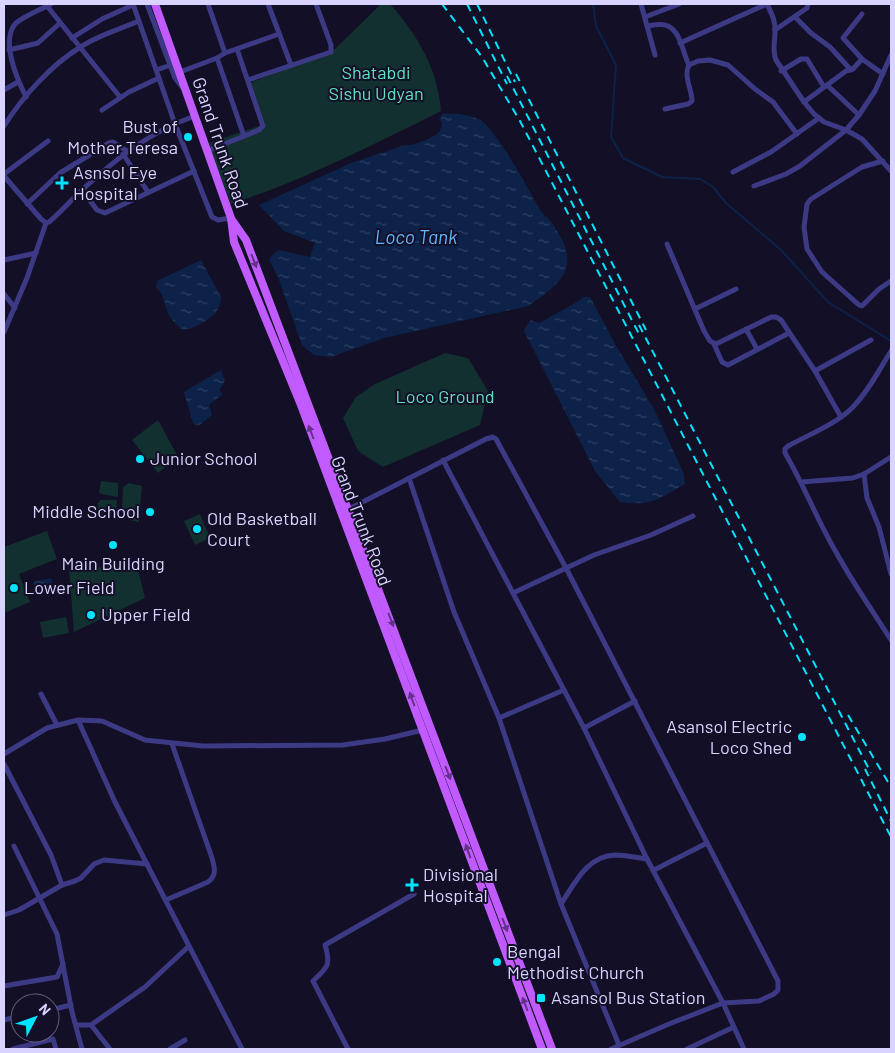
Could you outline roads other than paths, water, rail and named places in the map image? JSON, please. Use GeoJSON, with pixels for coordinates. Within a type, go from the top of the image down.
{"type":"FeatureCollection","features":[{"type":"Feature","properties":{"kind":"main road","name":"Grand Trunk Road"},"geometry":{"type":"LineString","coordinates":[[155,4],[231,218],[234,242],[346,511],[423,730],[542,1049]]}},
{"type":"Feature","properties":{"kind":"main road"},"geometry":{"type":"LineString","coordinates":[[231,218],[246,240],[346,511],[552,1049]]}},
{"type":"Feature","properties":{"kind":"street"},"geometry":{"type":"LineString","coordinates":[[72,38],[102,19],[133,4],[175,124],[212,217],[218,220],[231,218]]}},
{"type":"Feature","properties":{"kind":"street"},"geometry":{"type":"LineString","coordinates":[[147,4],[175,78],[187,94]]}},
{"type":"Feature","properties":{"kind":"street"},"geometry":{"type":"LineString","coordinates":[[208,4],[224,54]]}},
{"type":"Feature","properties":{"kind":"street"},"geometry":{"type":"LineString","coordinates":[[268,4],[291,65]]}},
{"type":"Feature","properties":{"kind":"street"},"geometry":{"type":"LineString","coordinates":[[248,80],[331,52],[331,45],[316,4]]}},
{"type":"Feature","properties":{"kind":"street"},"geometry":{"type":"LineString","coordinates":[[642,4],[655,55]]}},
{"type":"Feature","properties":{"kind":"street"},"geometry":{"type":"LineString","coordinates":[[645,17],[679,4]]}},
{"type":"Feature","properties":{"kind":"street"},"geometry":{"type":"LineString","coordinates":[[680,43],[767,4],[774,20],[773,52],[781,71],[804,102],[824,122],[846,130],[862,139],[891,171]]}},
{"type":"Feature","properties":{"kind":"street"},"geometry":{"type":"LineString","coordinates":[[775,30],[807,8],[808,4]]}},
{"type":"Feature","properties":{"kind":"street"},"geometry":{"type":"LineString","coordinates":[[26,97],[11,63],[9,38],[15,24],[49,5],[60,23],[120,97]]}},
{"type":"Feature","properties":{"kind":"street"},"geometry":{"type":"LineString","coordinates":[[862,14],[843,38],[862,59],[883,74]]}},
{"type":"Feature","properties":{"kind":"street"},"geometry":{"type":"LineString","coordinates":[[795,17],[811,33],[830,47],[851,70]]}},
{"type":"Feature","properties":{"kind":"street"},"geometry":{"type":"LineString","coordinates":[[4,126],[26,97],[53,69],[80,47],[103,35],[139,21]]}},
{"type":"Feature","properties":{"kind":"street"},"geometry":{"type":"LineString","coordinates":[[9,50],[38,43],[60,23]]}},
{"type":"Feature","properties":{"kind":"street"},"geometry":{"type":"LineString","coordinates":[[647,26],[667,25],[676,33],[689,65],[687,74],[692,101],[688,104],[665,109]]}},
{"type":"Feature","properties":{"kind":"street"},"geometry":{"type":"LineString","coordinates":[[180,72],[278,34]]}},
{"type":"Feature","properties":{"kind":"street"},"geometry":{"type":"LineString","coordinates":[[207,151],[259,130],[263,126],[237,49]]}},
{"type":"Feature","properties":{"kind":"street"},"geometry":{"type":"LineString","coordinates":[[754,186],[786,174],[800,166],[846,130],[859,116],[875,90],[889,63],[891,55]]}},
{"type":"Feature","properties":{"kind":"street"},"geometry":{"type":"LineString","coordinates":[[217,58],[244,136]]}},
{"type":"Feature","properties":{"kind":"street"},"geometry":{"type":"LineString","coordinates":[[781,71],[801,60],[807,59],[825,86],[859,116]]}},
{"type":"Feature","properties":{"kind":"street"},"geometry":{"type":"LineString","coordinates":[[804,102],[846,71],[851,70],[862,59]]}},
{"type":"Feature","properties":{"kind":"street"},"geometry":{"type":"LineString","coordinates":[[689,65],[698,61],[710,60],[728,65],[773,102],[797,134]]}},
{"type":"Feature","properties":{"kind":"street"},"geometry":{"type":"LineString","coordinates":[[889,63],[891,70]]}},
{"type":"Feature","properties":{"kind":"street"},"geometry":{"type":"LineString","coordinates":[[156,70],[171,65]]}},
{"type":"Feature","properties":{"kind":"street"},"geometry":{"type":"LineString","coordinates":[[102,110],[134,88],[159,78]]}},
{"type":"Feature","properties":{"kind":"street"},"geometry":{"type":"LineString","coordinates":[[4,90],[18,82]]}},
{"type":"Feature","properties":{"kind":"street"},"geometry":{"type":"LineString","coordinates":[[4,332],[15,308],[46,223],[125,153],[153,135],[195,116]]}},
{"type":"Feature","properties":{"kind":"street"},"geometry":{"type":"LineString","coordinates":[[732,172],[771,152],[819,118]]}},
{"type":"Feature","properties":{"kind":"street"},"geometry":{"type":"LineString","coordinates":[[46,223],[27,204],[4,175],[48,141]]}},
{"type":"Feature","properties":{"kind":"street"},"geometry":{"type":"LineString","coordinates":[[27,204],[60,173],[113,142],[125,153],[148,192]]}},
{"type":"Feature","properties":{"kind":"street"},"geometry":{"type":"LineString","coordinates":[[883,161],[862,167],[809,202],[805,231],[807,249],[822,272],[859,305],[865,304],[876,291],[891,281]]}},
{"type":"Feature","properties":{"kind":"street"},"geometry":{"type":"LineString","coordinates":[[82,190],[97,210],[105,213],[194,171]]}},
{"type":"Feature","properties":{"kind":"street"},"geometry":{"type":"LineString","coordinates":[[667,244],[704,331],[714,344],[722,362],[728,365],[789,333]]}},
{"type":"Feature","properties":{"kind":"street"},"geometry":{"type":"LineString","coordinates":[[4,260],[36,253]]}},
{"type":"Feature","properties":{"kind":"street"},"geometry":{"type":"LineString","coordinates":[[696,309],[736,289]]}},
{"type":"Feature","properties":{"kind":"street"},"geometry":{"type":"LineString","coordinates":[[4,294],[15,308]]}},
{"type":"Feature","properties":{"kind":"street"},"geometry":{"type":"LineString","coordinates":[[714,344],[771,317],[776,317],[781,320],[841,417]]}},
{"type":"Feature","properties":{"kind":"street"},"geometry":{"type":"LineString","coordinates":[[746,329],[757,349]]}},
{"type":"Feature","properties":{"kind":"street"},"geometry":{"type":"LineString","coordinates":[[814,371],[871,340]]}},
{"type":"Feature","properties":{"kind":"street"},"geometry":{"type":"LineString","coordinates":[[890,352],[856,402],[841,417],[788,446],[785,449],[785,453],[802,482],[836,553],[891,640]]}},
{"type":"Feature","properties":{"kind":"street"},"geometry":{"type":"LineString","coordinates":[[346,511],[486,438],[493,437],[496,439],[566,568],[778,981],[779,986],[774,994],[764,1000],[723,1004],[624,1042],[611,1049]]}},
{"type":"Feature","properties":{"kind":"street"},"geometry":{"type":"LineString","coordinates":[[802,482],[853,478],[864,474],[891,457]]}},
{"type":"Feature","properties":{"kind":"street"},"geometry":{"type":"LineString","coordinates":[[443,460],[584,728],[647,859],[723,1004],[744,1049]]}},
{"type":"Feature","properties":{"kind":"street"},"geometry":{"type":"LineString","coordinates":[[864,474],[867,498],[889,554],[891,572]]}},
{"type":"Feature","properties":{"kind":"street"},"geometry":{"type":"LineString","coordinates":[[409,478],[454,612],[499,718],[561,904],[619,1045]]}},
{"type":"Feature","properties":{"kind":"street"},"geometry":{"type":"LineString","coordinates":[[513,593],[622,544],[652,535],[693,516]]}},
{"type":"Feature","properties":{"kind":"street"},"geometry":{"type":"LineString","coordinates":[[499,718],[564,690]]}},
{"type":"Feature","properties":{"kind":"street"},"geometry":{"type":"LineString","coordinates":[[41,694],[57,725]]}},
{"type":"Feature","properties":{"kind":"street"},"geometry":{"type":"LineString","coordinates":[[584,728],[635,701]]}},
{"type":"Feature","properties":{"kind":"street"},"geometry":{"type":"LineString","coordinates":[[4,754],[38,732],[78,720],[102,721],[145,740],[172,744],[222,747],[343,746],[423,730]]}},
{"type":"Feature","properties":{"kind":"street"},"geometry":{"type":"LineString","coordinates":[[78,720],[102,776],[242,1049]]}},
{"type":"Feature","properties":{"kind":"street"},"geometry":{"type":"LineString","coordinates":[[166,900],[208,882],[215,873],[211,855],[172,744]]}},
{"type":"Feature","properties":{"kind":"street"},"geometry":{"type":"LineString","coordinates":[[4,764],[51,855],[62,885]]}},
{"type":"Feature","properties":{"kind":"street"},"geometry":{"type":"LineString","coordinates":[[654,870],[707,844]]}},
{"type":"Feature","properties":{"kind":"street"},"geometry":{"type":"LineString","coordinates":[[14,846],[57,934],[82,1049]]}},
{"type":"Feature","properties":{"kind":"street"},"geometry":{"type":"LineString","coordinates":[[561,904],[583,870],[593,862],[616,855],[647,859]]}},
{"type":"Feature","properties":{"kind":"street"},"geometry":{"type":"LineString","coordinates":[[4,915],[19,910],[62,885],[75,882],[94,864],[104,860],[147,864]]}},
{"type":"Feature","properties":{"kind":"street"},"geometry":{"type":"LineString","coordinates":[[348,1049],[313,981],[326,969],[329,960],[325,945],[414,894]]}},
{"type":"Feature","properties":{"kind":"street"},"geometry":{"type":"LineString","coordinates":[[76,1025],[91,1025],[145,987],[189,946]]}},
{"type":"Feature","properties":{"kind":"street"},"geometry":{"type":"LineString","coordinates":[[4,986],[56,977],[64,964]]}},
{"type":"Feature","properties":{"kind":"street"},"geometry":{"type":"LineString","coordinates":[[60,1008],[71,1005]]}},
{"type":"Feature","properties":{"kind":"street"},"geometry":{"type":"LineString","coordinates":[[91,1025],[110,1049]]}},
{"type":"Feature","properties":{"kind":"street"},"geometry":{"type":"LineString","coordinates":[[687,1049],[734,1027]]}},
{"type":"Feature","properties":{"kind":"street"},"geometry":{"type":"LineString","coordinates":[[14,1049],[53,1039],[56,1049]]}},
{"type":"Feature","properties":{"kind":"street"},"geometry":{"type":"LineString","coordinates":[[170,1049],[185,1040]]}},
{"type":"Feature","properties":{"kind":"street"},"geometry":{"type":"LineString","coordinates":[[624,1042],[629,1049]]}},
{"type":"Feature","properties":{"kind":"water","name":"Loco Tank"},"geometry":{"type":"Polygon","coordinates":[[[442,114],[461,114],[476,118],[487,126],[495,136],[542,213],[553,224],[561,238],[566,250],[566,270],[554,286],[528,306],[384,338],[331,357],[314,355],[302,345],[279,280],[269,259],[278,250],[310,257],[315,243],[284,231],[259,205],[351,163],[429,139],[440,131],[442,122],[439,119],[442,114]]]}},
{"type":"Feature","properties":{"kind":"water"},"geometry":{"type":"Polygon","coordinates":[[[201,260],[221,297],[220,303],[217,311],[211,317],[193,328],[185,330],[179,327],[169,315],[162,295],[156,287],[157,281],[201,260]]]}},
{"type":"Feature","properties":{"kind":"water"},"geometry":{"type":"Polygon","coordinates":[[[584,297],[590,297],[615,344],[655,411],[684,474],[685,484],[655,500],[639,503],[620,502],[595,471],[524,331],[531,320],[539,323],[584,297]]]}},
{"type":"Feature","properties":{"kind":"water"},"geometry":{"type":"Polygon","coordinates":[[[221,370],[225,381],[219,390],[223,394],[209,405],[212,415],[196,426],[193,423],[184,392],[221,370]]]}},
{"type":"Feature","properties":{"kind":"water"},"geometry":{"type":"Polygon","coordinates":[[[51,578],[53,588],[35,592],[33,582],[51,578]]]}},
{"type":"Feature","properties":{"kind":"waterway"},"geometry":{"type":"LineString","coordinates":[[593,4],[596,26],[616,65],[611,137],[623,158],[662,177],[700,179],[713,187],[726,203],[781,250],[828,302],[891,341]]}},
{"type":"Feature","properties":{"kind":"railway"},"geometry":{"type":"LineString","coordinates":[[442,4],[482,57],[520,121],[891,837]]}},
{"type":"Feature","properties":{"kind":"railway"},"geometry":{"type":"LineString","coordinates":[[467,4],[507,84]]}},
{"type":"Feature","properties":{"kind":"railway"},"geometry":{"type":"LineString","coordinates":[[477,4],[515,82]]}},
{"type":"Feature","properties":{"kind":"railway"},"geometry":{"type":"LineString","coordinates":[[516,74],[646,330]]}},
{"type":"Feature","properties":{"kind":"railway"},"geometry":{"type":"LineString","coordinates":[[507,76],[639,334]]}},
{"type":"Feature","properties":{"kind":"railway"},"geometry":{"type":"LineString","coordinates":[[639,325],[871,773]]}},
{"type":"Feature","properties":{"kind":"railway"},"geometry":{"type":"LineString","coordinates":[[848,715],[891,787]]}},
{"type":"Feature","properties":{"kind":"railway"},"geometry":{"type":"LineString","coordinates":[[865,769],[891,821]]}},
{"type":"Feature","properties":{"kind":"place","name":"Bust of Mother Teresa"},"geometry":{"type":"Point","coordinates":[188,137]}},
{"type":"Feature","properties":{"kind":"place","name":"Asnsol Eye Hospital"},"geometry":{"type":"Point","coordinates":[62,183]}},
{"type":"Feature","properties":{"kind":"place","name":"Junior School"},"geometry":{"type":"Point","coordinates":[140,459]}},
{"type":"Feature","properties":{"kind":"place","name":"Middle School"},"geometry":{"type":"Point","coordinates":[150,512]}},
{"type":"Feature","properties":{"kind":"place","name":"Old Basketball Court"},"geometry":{"type":"Point","coordinates":[197,529]}},
{"type":"Feature","properties":{"kind":"place","name":"Main Building"},"geometry":{"type":"Point","coordinates":[113,545]}},
{"type":"Feature","properties":{"kind":"place","name":"Lower Field"},"geometry":{"type":"Point","coordinates":[14,588]}},
{"type":"Feature","properties":{"kind":"place","name":"Upper Field"},"geometry":{"type":"Point","coordinates":[91,615]}},
{"type":"Feature","properties":{"kind":"place","name":"Asansol Electric Loco Shed"},"geometry":{"type":"Point","coordinates":[802,737]}},
{"type":"Feature","properties":{"kind":"place","name":"Divisional Hospital"},"geometry":{"type":"Point","coordinates":[412,885]}},
{"type":"Feature","properties":{"kind":"place","name":"Bengal Methodist Church"},"geometry":{"type":"Point","coordinates":[497,962]}},
{"type":"Feature","properties":{"kind":"place","name":"Asansol Bus Station"},"geometry":{"type":"Point","coordinates":[541,998]}},
{"type":"Feature","properties":{"kind":"park label","name":"Shatabdi Sishu Udyan"},"geometry":{"type":"Point","coordinates":[376,83]}},
{"type":"Feature","properties":{"kind":"park label","name":"Loco Ground"},"geometry":{"type":"Point","coordinates":[445,397]}}]}
